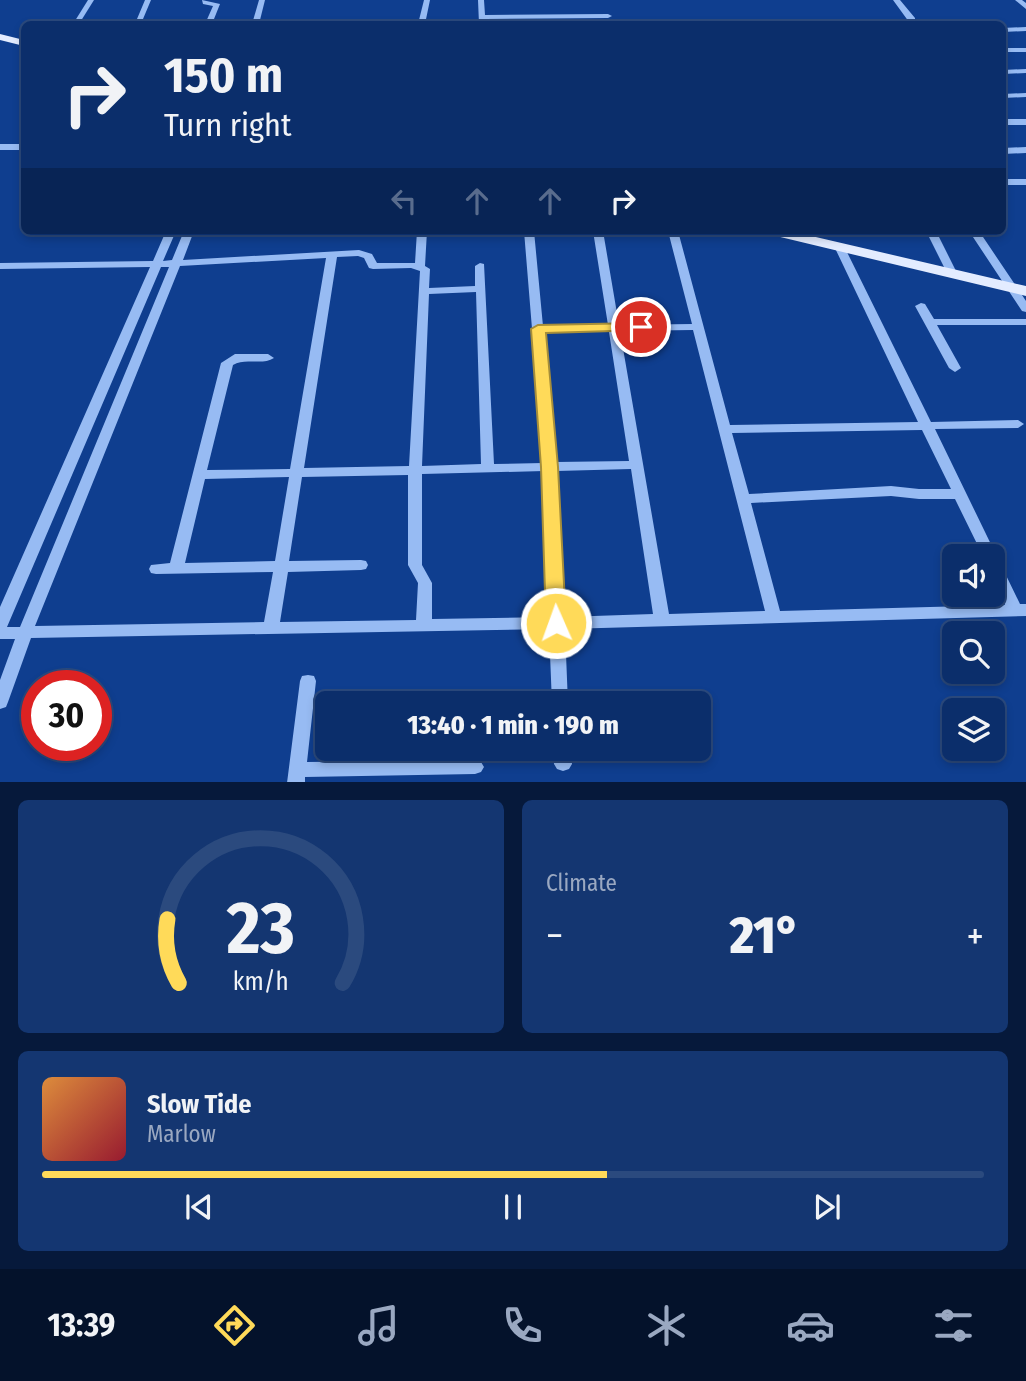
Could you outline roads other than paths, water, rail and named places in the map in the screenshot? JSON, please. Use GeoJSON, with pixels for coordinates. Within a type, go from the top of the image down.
{"type":"FeatureCollection","features":[{"type":"Feature","properties":{"kind":"main road"},"geometry":{"type":"LineString","coordinates":[[0,37],[21,42]]}},
{"type":"Feature","properties":{"kind":"main road"},"geometry":{"type":"LineString","coordinates":[[798,235],[1019,290]]}},
{"type":"Feature","properties":{"kind":"street"},"geometry":{"type":"LineString","coordinates":[[78,21],[91,0]]}},
{"type":"Feature","properties":{"kind":"street"},"geometry":{"type":"LineString","coordinates":[[140,17],[148,0]]}},
{"type":"Feature","properties":{"kind":"street"},"geometry":{"type":"LineString","coordinates":[[205,0],[217,4],[210,21]]}},
{"type":"Feature","properties":{"kind":"street"},"geometry":{"type":"LineString","coordinates":[[256,21],[262,0]]}},
{"type":"Feature","properties":{"kind":"street"},"geometry":{"type":"LineString","coordinates":[[422,21],[427,0]]}},
{"type":"Feature","properties":{"kind":"street"},"geometry":{"type":"LineString","coordinates":[[481,0],[482,21],[608,16]]}},
{"type":"Feature","properties":{"kind":"street"},"geometry":{"type":"LineString","coordinates":[[896,0],[912,20]]}},
{"type":"Feature","properties":{"kind":"street"},"geometry":{"type":"LineString","coordinates":[[1018,0],[1026,7]]}},
{"type":"Feature","properties":{"kind":"street"},"geometry":{"type":"LineString","coordinates":[[1006,30],[1026,30]]}},
{"type":"Feature","properties":{"kind":"street"},"geometry":{"type":"LineString","coordinates":[[1006,50],[1026,50]]}},
{"type":"Feature","properties":{"kind":"street"},"geometry":{"type":"LineString","coordinates":[[1006,72],[1026,71]]}},
{"type":"Feature","properties":{"kind":"street"},"geometry":{"type":"LineString","coordinates":[[1006,96],[1026,95]]}},
{"type":"Feature","properties":{"kind":"street"},"geometry":{"type":"LineString","coordinates":[[1006,122],[1026,122]]}},
{"type":"Feature","properties":{"kind":"street"},"geometry":{"type":"LineString","coordinates":[[0,147],[21,146]]}},
{"type":"Feature","properties":{"kind":"street"},"geometry":{"type":"LineString","coordinates":[[1006,150],[1026,150]]}},
{"type":"Feature","properties":{"kind":"street"},"geometry":{"type":"LineString","coordinates":[[1006,179],[1026,182]]}},
{"type":"Feature","properties":{"kind":"street"},"geometry":{"type":"LineString","coordinates":[[0,625],[169,235]]}},
{"type":"Feature","properties":{"kind":"street"},"geometry":{"type":"LineString","coordinates":[[0,702],[25,633],[188,235]]}},
{"type":"Feature","properties":{"kind":"street"},"geometry":{"type":"LineString","coordinates":[[420,266],[422,235]]}},
{"type":"Feature","properties":{"kind":"street"},"geometry":{"type":"LineString","coordinates":[[529,235],[550,467],[559,691]]}},
{"type":"Feature","properties":{"kind":"street"},"geometry":{"type":"LineString","coordinates":[[599,235],[662,620]]}},
{"type":"Feature","properties":{"kind":"street"},"geometry":{"type":"LineString","coordinates":[[674,235],[774,617]]}},
{"type":"Feature","properties":{"kind":"street"},"geometry":{"type":"LineString","coordinates":[[933,235],[952,273]]}},
{"type":"Feature","properties":{"kind":"street"},"geometry":{"type":"LineString","coordinates":[[977,235],[1019,290],[1026,309]]}},
{"type":"Feature","properties":{"kind":"street"},"geometry":{"type":"LineString","coordinates":[[839,246],[984,544]]}},
{"type":"Feature","properties":{"kind":"street"},"geometry":{"type":"LineString","coordinates":[[0,266],[158,264],[364,254],[373,265],[420,266],[426,272],[415,471],[415,565],[425,583],[424,625]]}},
{"type":"Feature","properties":{"kind":"street"},"geometry":{"type":"LineString","coordinates":[[271,628],[332,255]]}},
{"type":"Feature","properties":{"kind":"street"},"geometry":{"type":"LineString","coordinates":[[480,266],[488,469]]}},
{"type":"Feature","properties":{"kind":"street"},"geometry":{"type":"LineString","coordinates":[[425,291],[481,289]]}},
{"type":"Feature","properties":{"kind":"street"},"geometry":{"type":"LineString","coordinates":[[921,306],[955,368]]}},
{"type":"Feature","properties":{"kind":"street"},"geometry":{"type":"LineString","coordinates":[[930,322],[1026,322]]}},
{"type":"Feature","properties":{"kind":"street"},"geometry":{"type":"LineString","coordinates":[[538,329],[697,327]]}},
{"type":"Feature","properties":{"kind":"street"},"geometry":{"type":"LineString","coordinates":[[176,569],[227,363],[235,358],[268,358]]}},
{"type":"Feature","properties":{"kind":"street"},"geometry":{"type":"LineString","coordinates":[[724,429],[1018,424]]}},
{"type":"Feature","properties":{"kind":"street"},"geometry":{"type":"LineString","coordinates":[[199,475],[636,465]]}},
{"type":"Feature","properties":{"kind":"street"},"geometry":{"type":"LineString","coordinates":[[743,499],[891,491],[960,494]]}},
{"type":"Feature","properties":{"kind":"street"},"geometry":{"type":"LineString","coordinates":[[156,569],[361,565]]}},
{"type":"Feature","properties":{"kind":"street"},"geometry":{"type":"LineString","coordinates":[[0,633],[556,623],[1021,610],[1005,583]]}},
{"type":"Feature","properties":{"kind":"street"},"geometry":{"type":"LineString","coordinates":[[308,681],[297,776],[475,767]]}}]}
